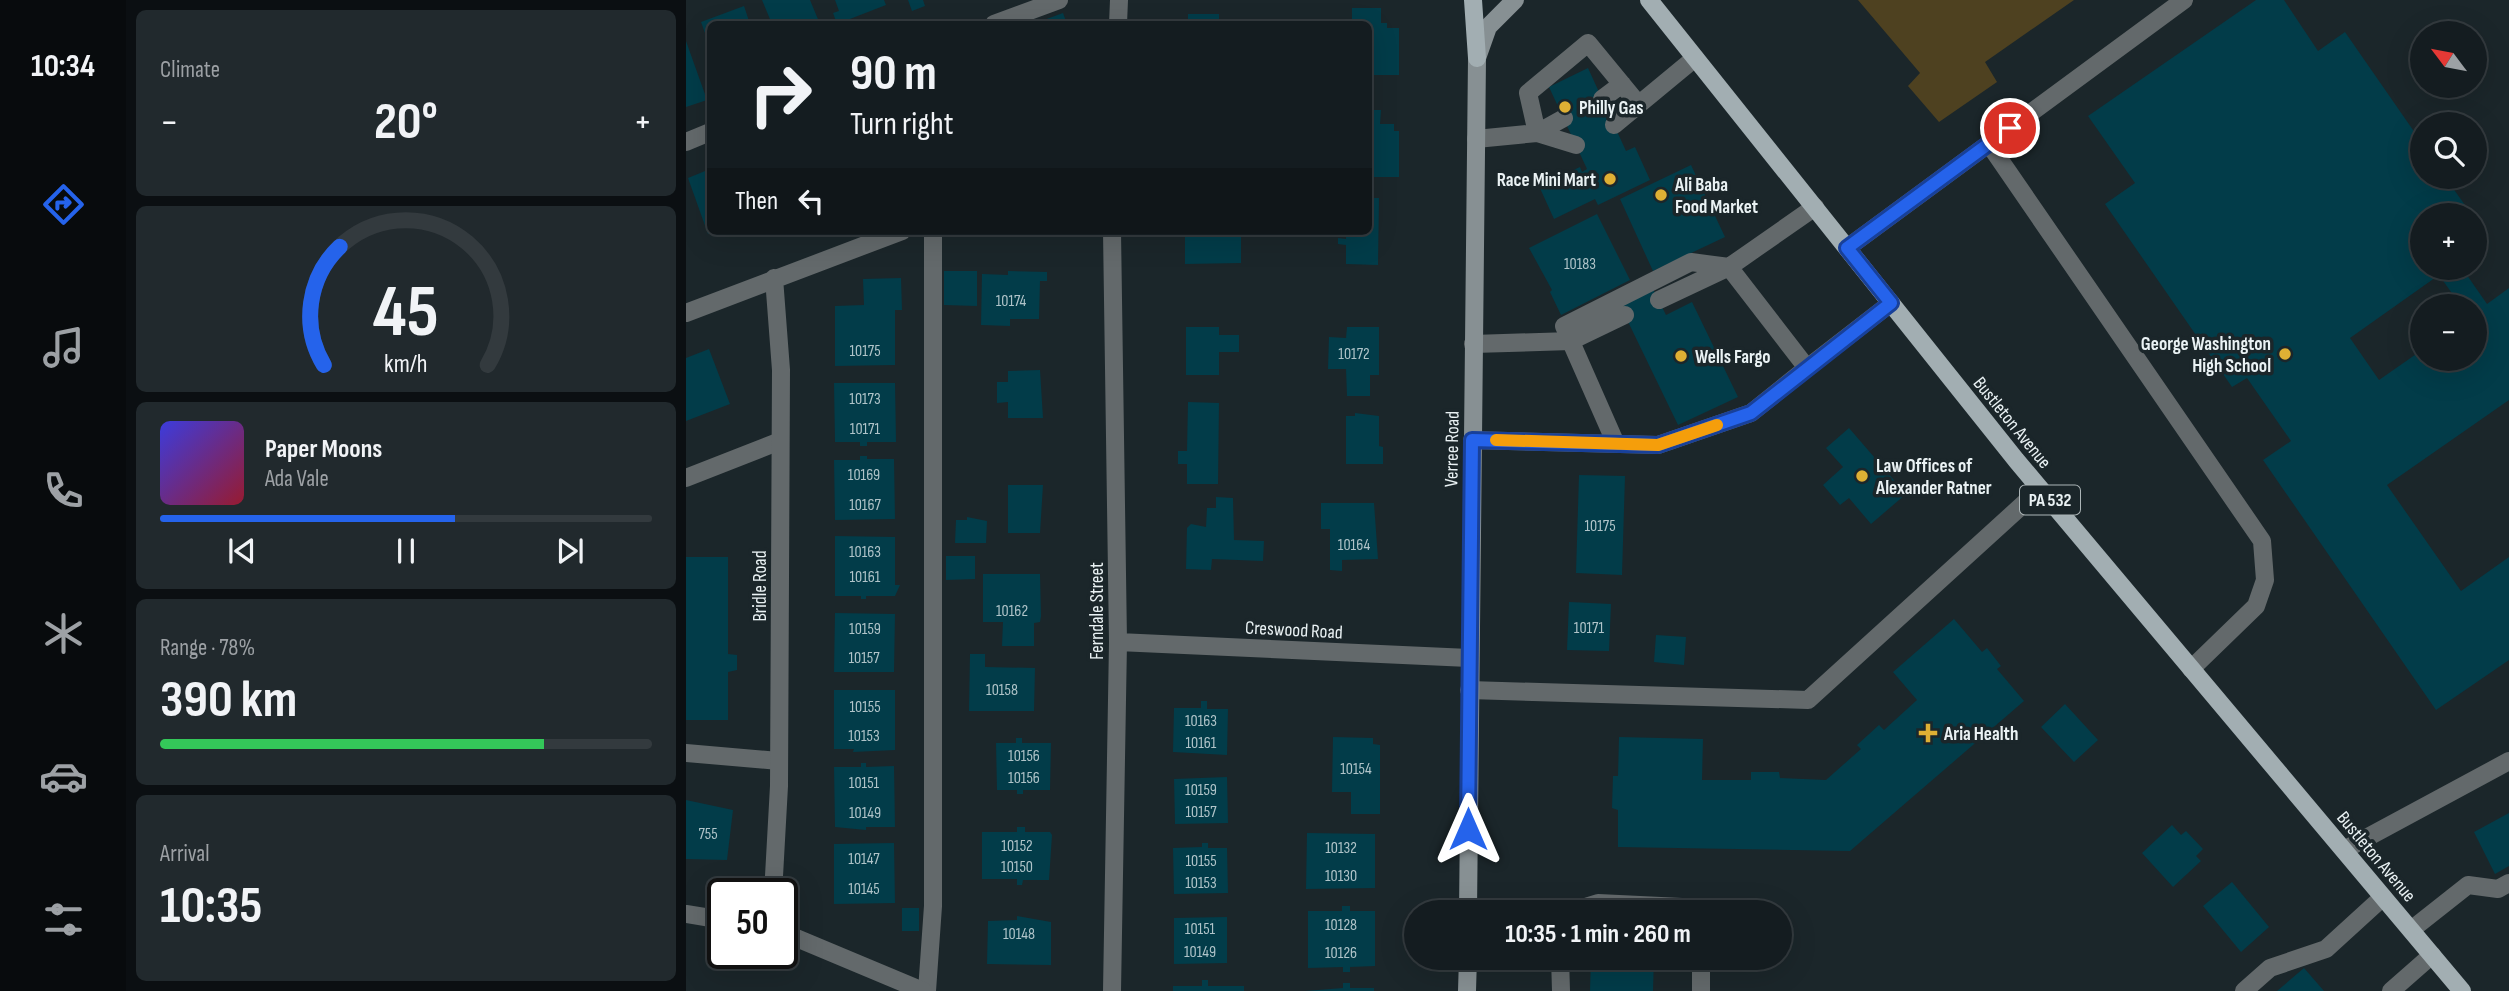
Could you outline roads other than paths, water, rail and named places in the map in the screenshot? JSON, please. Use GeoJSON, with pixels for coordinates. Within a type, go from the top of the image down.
{"type":"FeatureCollection","features":[{"type":"Feature","properties":{"kind":"main road"},"geometry":{"type":"LineString","coordinates":[[1473,0],[1477,58]]}},
{"type":"Feature","properties":{"kind":"main road","name":"Verree Road"},"geometry":{"type":"LineString","coordinates":[[1468,900],[1477,58],[1488,27],[1515,0]]}},
{"type":"Feature","properties":{"kind":"main road","name":"Bustleton Avenue"},"geometry":{"type":"LineString","coordinates":[[1649,0],[2040,489],[2462,991]]}},
{"type":"Feature","properties":{"kind":"main road"},"geometry":{"type":"LineString","coordinates":[[1467,991],[1468,970]]}},
{"type":"Feature","properties":{"kind":"street"},"geometry":{"type":"LineString","coordinates":[[1002,21],[1059,0]]}},
{"type":"Feature","properties":{"kind":"street"},"geometry":{"type":"LineString","coordinates":[[1118,21],[1119,0]]}},
{"type":"Feature","properties":{"kind":"street"},"geometry":{"type":"LineString","coordinates":[[1847,248],[2184,0]]}},
{"type":"Feature","properties":{"kind":"street"},"geometry":{"type":"LineString","coordinates":[[1537,132],[1528,93],[1588,43],[1639,104]]}},
{"type":"Feature","properties":{"kind":"street"},"geometry":{"type":"LineString","coordinates":[[1614,125],[1695,58]]}},
{"type":"Feature","properties":{"kind":"street"},"geometry":{"type":"LineString","coordinates":[[1602,99],[1622,84]]}},
{"type":"Feature","properties":{"kind":"street"},"geometry":{"type":"LineString","coordinates":[[1476,139],[1537,132],[1564,118]]}},
{"type":"Feature","properties":{"kind":"street"},"geometry":{"type":"LineString","coordinates":[[1537,132],[1576,145]]}},
{"type":"Feature","properties":{"kind":"street"},"geometry":{"type":"LineString","coordinates":[[686,142],[707,133]]}},
{"type":"Feature","properties":{"kind":"street"},"geometry":{"type":"LineString","coordinates":[[1989,144],[2262,541],[2266,580],[2256,606],[2192,669]]}},
{"type":"Feature","properties":{"kind":"street"},"geometry":{"type":"LineString","coordinates":[[1659,300],[1729,267],[1815,207]]}},
{"type":"Feature","properties":{"kind":"street"},"geometry":{"type":"LineString","coordinates":[[686,313],[891,235]]}},
{"type":"Feature","properties":{"kind":"street"},"geometry":{"type":"LineString","coordinates":[[798,939],[925,991],[933,906],[933,235]]}},
{"type":"Feature","properties":{"kind":"street","name":"Ferndale Street"},"geometry":{"type":"LineString","coordinates":[[1112,235],[1118,642],[1112,991]]}},
{"type":"Feature","properties":{"kind":"street"},"geometry":{"type":"LineString","coordinates":[[1616,444],[1564,326],[1691,262],[1729,267],[1807,368]]}},
{"type":"Feature","properties":{"kind":"street","name":"Bridle Road"},"geometry":{"type":"LineString","coordinates":[[774,278],[781,370],[779,761],[774,878]]}},
{"type":"Feature","properties":{"kind":"street"},"geometry":{"type":"LineString","coordinates":[[1472,440],[1658,445],[1751,413],[1891,303]]}},
{"type":"Feature","properties":{"kind":"street"},"geometry":{"type":"LineString","coordinates":[[1473,344],[1571,341],[1625,315]]}},
{"type":"Feature","properties":{"kind":"street"},"geometry":{"type":"LineString","coordinates":[[686,478],[780,441]]}},
{"type":"Feature","properties":{"kind":"street"},"geometry":{"type":"LineString","coordinates":[[1469,690],[1808,700],[2040,489]]}},
{"type":"Feature","properties":{"kind":"street","name":"Creswood Road"},"geometry":{"type":"LineString","coordinates":[[1118,642],[1469,658]]}},
{"type":"Feature","properties":{"kind":"street"},"geometry":{"type":"LineString","coordinates":[[686,753],[779,761]]}},
{"type":"Feature","properties":{"kind":"street"},"geometry":{"type":"LineString","coordinates":[[2344,850],[2509,761]]}},
{"type":"Feature","properties":{"kind":"street"},"geometry":{"type":"LineString","coordinates":[[2411,930],[2468,885],[2498,889],[2509,883]]}},
{"type":"Feature","properties":{"kind":"street"},"geometry":{"type":"LineString","coordinates":[[2245,991],[2270,968],[2326,949],[2383,897]]}},
{"type":"Feature","properties":{"kind":"street"},"geometry":{"type":"LineString","coordinates":[[686,914],[707,917]]}},
{"type":"Feature","properties":{"kind":"street"},"geometry":{"type":"LineString","coordinates":[[2391,991],[2432,956]]}},
{"type":"Feature","properties":{"kind":"street"},"geometry":{"type":"LineString","coordinates":[[1560,970],[1561,991]]}},
{"type":"Feature","properties":{"kind":"street"},"geometry":{"type":"LineString","coordinates":[[1701,991],[1702,970]]}},
{"type":"Feature","properties":{"kind":"place","name":"Philly Gas"},"geometry":{"type":"Point","coordinates":[1565,107]}},
{"type":"Feature","properties":{"kind":"place","name":"Race Mini Mart"},"geometry":{"type":"Point","coordinates":[1610,179]}},
{"type":"Feature","properties":{"kind":"place","name":"Ali Baba Food Market"},"geometry":{"type":"Point","coordinates":[1661,195]}},
{"type":"Feature","properties":{"kind":"place","name":"George Washington High School"},"geometry":{"type":"Point","coordinates":[2285,354]}},
{"type":"Feature","properties":{"kind":"place","name":"Wells Fargo"},"geometry":{"type":"Point","coordinates":[1681,356]}},
{"type":"Feature","properties":{"kind":"place","name":"Law Offices of Alexander Ratner"},"geometry":{"type":"Point","coordinates":[1862,476]}},
{"type":"Feature","properties":{"kind":"place","name":"Aria Health"},"geometry":{"type":"Point","coordinates":[1928,733]}}]}
